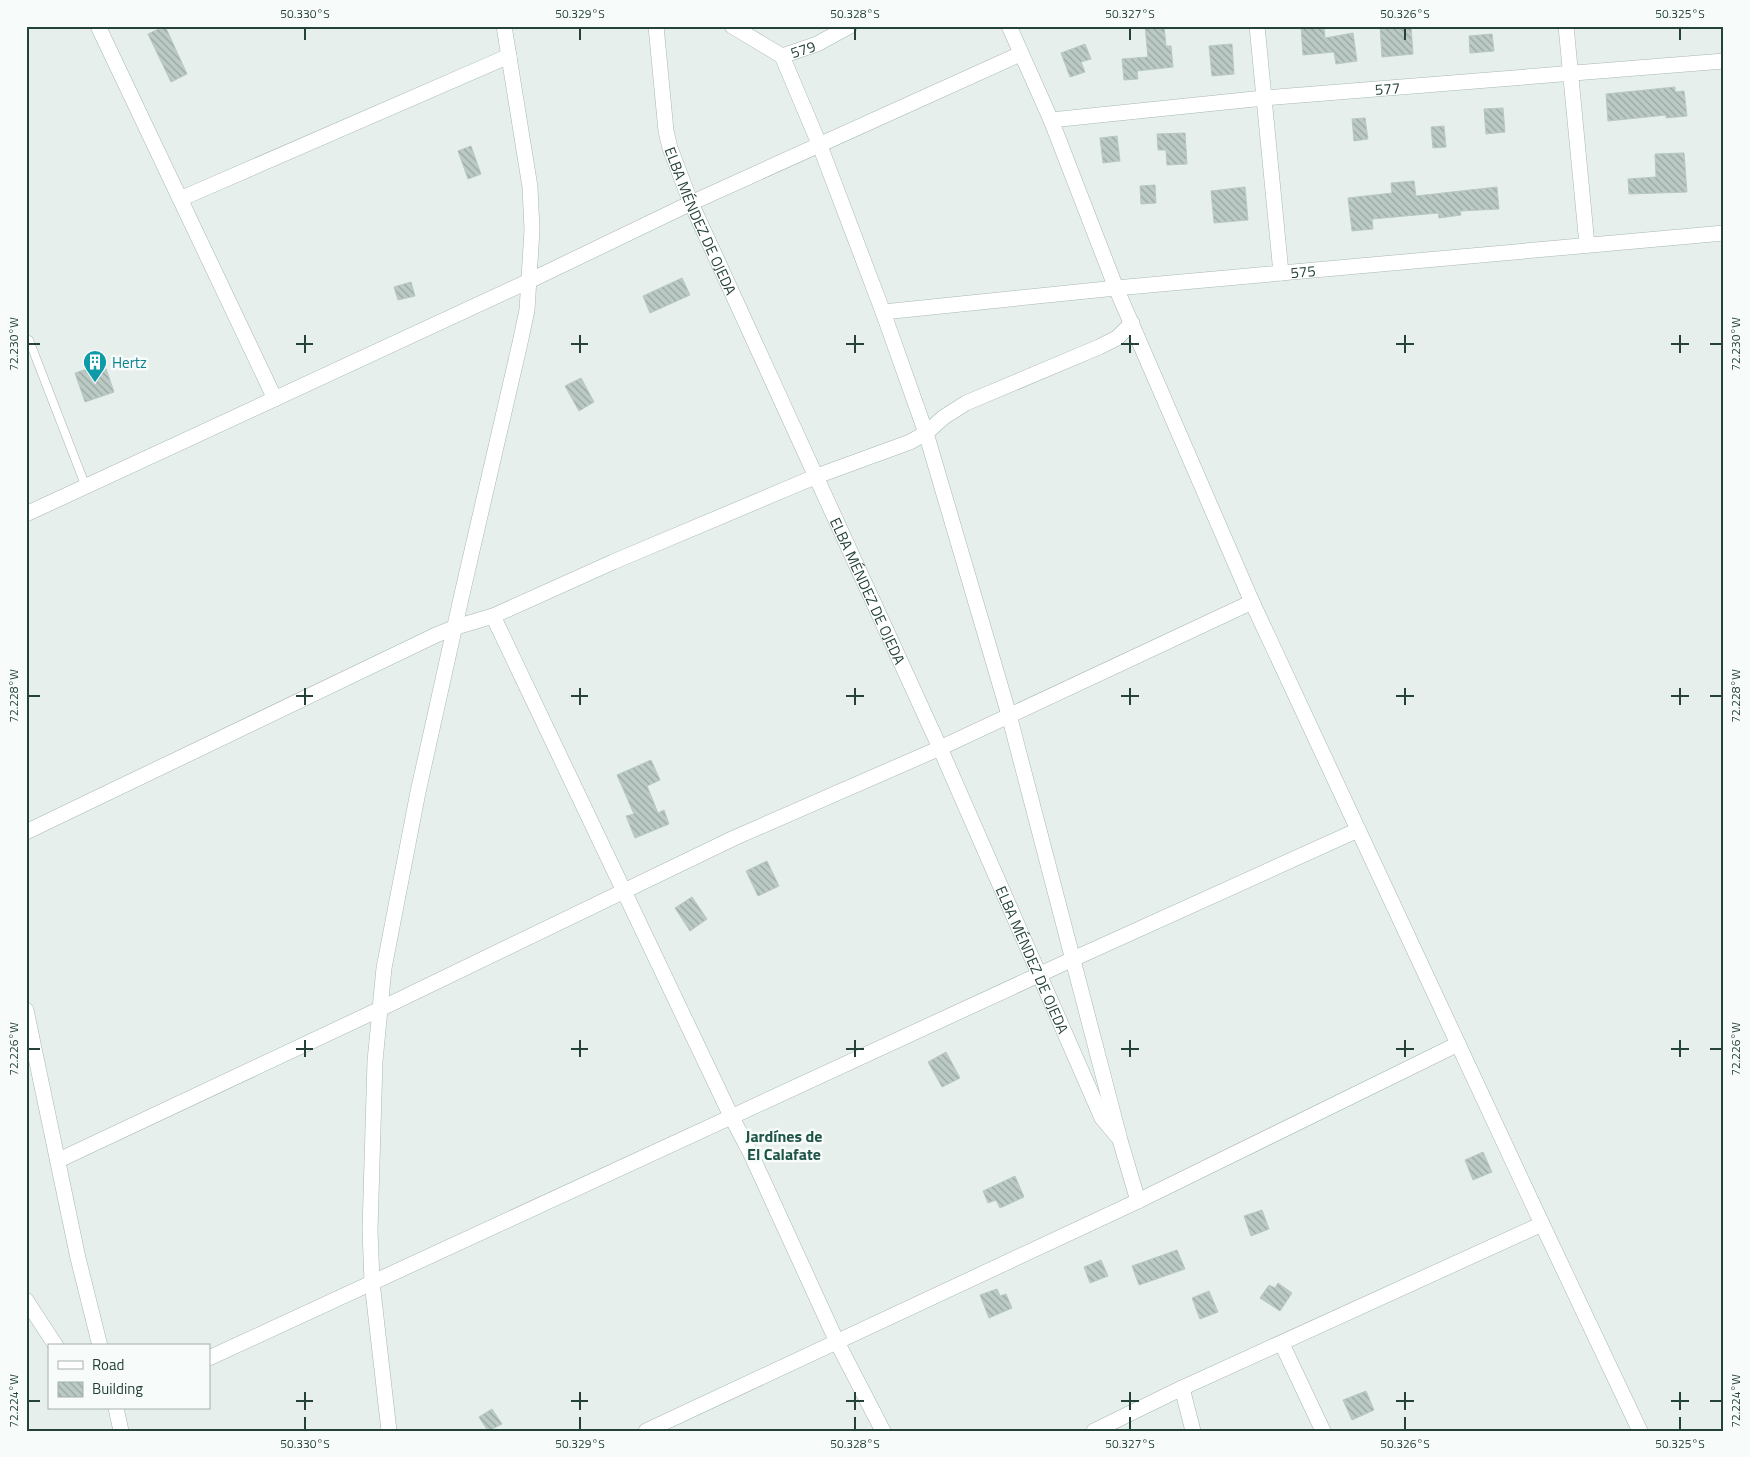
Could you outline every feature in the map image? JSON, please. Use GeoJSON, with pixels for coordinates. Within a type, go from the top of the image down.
{"type":"FeatureCollection","features":[{"type":"Feature","properties":{"kind":"street"},"geometry":{"type":"LineString","coordinates":[[98,26],[275,399]]}},
{"type":"Feature","properties":{"kind":"street"},"geometry":{"type":"LineString","coordinates":[[389,1431],[372,1282],[370,1230],[370,1160],[375,1061],[384,968],[418,792],[520,342],[529,281],[532,230],[530,187],[504,26]]}},
{"type":"Feature","properties":{"kind":"street","name":"ELBA MÉNDEZ DE OJEDA"},"geometry":{"type":"LineString","coordinates":[[656,26],[666,131],[670,148],[691,202],[940,748],[1102,1118],[1120,1140]]}},
{"type":"Feature","properties":{"kind":"street"},"geometry":{"type":"LineString","coordinates":[[732,26],[782,56],[820,146],[883,312],[926,433],[1009,715],[1120,1140],[1138,1201]]}},
{"type":"Feature","properties":{"kind":"street","name":"579"},"geometry":{"type":"LineString","coordinates":[[782,56],[817,44],[850,26]]}},
{"type":"Feature","properties":{"kind":"street"},"geometry":{"type":"LineString","coordinates":[[1009,26],[1051,120],[1116,288],[1252,602],[1640,1431]]}},
{"type":"Feature","properties":{"kind":"street"},"geometry":{"type":"LineString","coordinates":[[1257,26],[1281,273]]}},
{"type":"Feature","properties":{"kind":"street"},"geometry":{"type":"LineString","coordinates":[[1566,26],[1587,245]]}},
{"type":"Feature","properties":{"kind":"street"},"geometry":{"type":"LineString","coordinates":[[26,514],[529,281],[691,202],[820,146],[1020,54]]}},
{"type":"Feature","properties":{"kind":"street"},"geometry":{"type":"LineString","coordinates":[[180,199],[509,56]]}},
{"type":"Feature","properties":{"kind":"street","name":"577"},"geometry":{"type":"LineString","coordinates":[[1051,120],[1264,98],[1724,61]]}},
{"type":"Feature","properties":{"kind":"street","name":"575"},"geometry":{"type":"LineString","coordinates":[[883,312],[1116,288],[1724,232]]}},
{"type":"Feature","properties":{"kind":"street"},"geometry":{"type":"LineString","coordinates":[[26,832],[456,627],[493,616],[613,562],[817,476],[910,442],[926,433],[944,417],[966,403],[1117,338],[1132,323]]}},
{"type":"Feature","properties":{"kind":"street"},"geometry":{"type":"LineString","coordinates":[[59,1160],[380,1009],[734,838],[940,748],[1252,602]]}},
{"type":"Feature","properties":{"kind":"street"},"geometry":{"type":"LineString","coordinates":[[493,616],[623,891],[750,1152],[837,1342],[883,1431]]}},
{"type":"Feature","properties":{"kind":"street"},"geometry":{"type":"LineString","coordinates":[[210,1358],[731,1116],[1358,830]]}},
{"type":"Feature","properties":{"kind":"street"},"geometry":{"type":"LineString","coordinates":[[26,1010],[59,1160],[78,1258],[100,1344]]}},
{"type":"Feature","properties":{"kind":"street"},"geometry":{"type":"LineString","coordinates":[[646,1431],[1138,1201],[1458,1044]]}},
{"type":"Feature","properties":{"kind":"street"},"geometry":{"type":"LineString","coordinates":[[1094,1431],[1182,1388],[1542,1224]]}},
{"type":"Feature","properties":{"kind":"street"},"geometry":{"type":"LineString","coordinates":[[26,1300],[55,1344]]}},
{"type":"Feature","properties":{"kind":"street"},"geometry":{"type":"LineString","coordinates":[[1282,1344],[1323,1431]]}},
{"type":"Feature","properties":{"kind":"street"},"geometry":{"type":"LineString","coordinates":[[1182,1388],[1193,1431]]}},
{"type":"Feature","properties":{"kind":"street"},"geometry":{"type":"LineString","coordinates":[[116,1410],[120,1431]]}},
{"type":"Feature","properties":{"kind":"lane"},"geometry":{"type":"LineString","coordinates":[[26,341],[29,340],[86,487]]}},
{"type":"Feature","properties":{"kind":"building"},"geometry":{"type":"Polygon","coordinates":[[[165,26],[187,74],[171,82],[148,34],[165,26]]]}},
{"type":"Feature","properties":{"kind":"building"},"geometry":{"type":"Polygon","coordinates":[[[1145,26],[1164,26],[1166,46],[1171,46],[1173,67],[1137,71],[1138,79],[1124,80],[1122,59],[1148,57],[1145,26]]]}},
{"type":"Feature","properties":{"kind":"building"},"geometry":{"type":"Polygon","coordinates":[[[1301,26],[1324,26],[1325,38],[1353,33],[1357,61],[1336,64],[1334,52],[1303,55],[1301,26]]]}},
{"type":"Feature","properties":{"kind":"building"},"geometry":{"type":"Polygon","coordinates":[[[1380,26],[1411,26],[1413,54],[1382,57],[1380,26]]]}},
{"type":"Feature","properties":{"kind":"building"},"geometry":{"type":"Polygon","coordinates":[[[1492,34],[1494,51],[1470,53],[1469,36],[1492,34]]]}},
{"type":"Feature","properties":{"kind":"building"},"geometry":{"type":"Polygon","coordinates":[[[1085,44],[1091,59],[1081,62],[1085,72],[1070,77],[1061,53],[1085,44]]]}},
{"type":"Feature","properties":{"kind":"building"},"geometry":{"type":"Polygon","coordinates":[[[1232,44],[1234,74],[1212,76],[1209,46],[1232,44]]]}},
{"type":"Feature","properties":{"kind":"building"},"geometry":{"type":"Polygon","coordinates":[[[1675,87],[1675,92],[1684,91],[1687,116],[1666,118],[1666,115],[1608,121],[1606,94],[1675,87]]]}},
{"type":"Feature","properties":{"kind":"building"},"geometry":{"type":"Polygon","coordinates":[[[1503,108],[1505,132],[1486,134],[1484,109],[1503,108]]]}},
{"type":"Feature","properties":{"kind":"building"},"geometry":{"type":"Polygon","coordinates":[[[1365,118],[1368,139],[1354,141],[1352,119],[1365,118]]]}},
{"type":"Feature","properties":{"kind":"building"},"geometry":{"type":"Polygon","coordinates":[[[1444,126],[1446,147],[1433,148],[1431,127],[1444,126]]]}},
{"type":"Feature","properties":{"kind":"building"},"geometry":{"type":"Polygon","coordinates":[[[1185,133],[1187,164],[1167,165],[1166,150],[1158,150],[1157,134],[1185,133]]]}},
{"type":"Feature","properties":{"kind":"building"},"geometry":{"type":"Polygon","coordinates":[[[1117,136],[1120,161],[1103,163],[1100,138],[1117,136]]]}},
{"type":"Feature","properties":{"kind":"building"},"geometry":{"type":"Polygon","coordinates":[[[471,146],[481,174],[468,179],[458,151],[471,146]]]}},
{"type":"Feature","properties":{"kind":"building"},"geometry":{"type":"Polygon","coordinates":[[[1684,153],[1687,192],[1629,194],[1628,179],[1656,177],[1655,154],[1684,153]]]}},
{"type":"Feature","properties":{"kind":"building"},"geometry":{"type":"Polygon","coordinates":[[[1414,181],[1416,196],[1497,187],[1499,209],[1460,211],[1461,215],[1439,218],[1438,213],[1372,219],[1373,229],[1352,231],[1348,198],[1392,193],[1391,183],[1414,181]]]}},
{"type":"Feature","properties":{"kind":"building"},"geometry":{"type":"Polygon","coordinates":[[[1155,185],[1156,203],[1141,204],[1140,186],[1155,185]]]}},
{"type":"Feature","properties":{"kind":"building"},"geometry":{"type":"Polygon","coordinates":[[[1245,187],[1248,220],[1214,223],[1211,191],[1245,187]]]}},
{"type":"Feature","properties":{"kind":"building"},"geometry":{"type":"Polygon","coordinates":[[[682,278],[690,295],[650,313],[643,296],[682,278]]]}},
{"type":"Feature","properties":{"kind":"building"},"geometry":{"type":"Polygon","coordinates":[[[411,282],[415,296],[398,300],[394,287],[411,282]]]}},
{"type":"Feature","properties":{"kind":"building","name":"Hertz"},"geometry":{"type":"Polygon","coordinates":[[[104,363],[114,392],[85,402],[75,373],[104,363]]]}},
{"type":"Feature","properties":{"kind":"building"},"geometry":{"type":"Polygon","coordinates":[[[581,378],[594,402],[579,411],[565,386],[581,378]]]}},
{"type":"Feature","properties":{"kind":"building"},"geometry":{"type":"Polygon","coordinates":[[[651,760],[660,780],[647,786],[658,813],[664,810],[669,824],[635,838],[626,816],[634,814],[617,775],[651,760]]]}},
{"type":"Feature","properties":{"kind":"building"},"geometry":{"type":"Polygon","coordinates":[[[767,861],[779,886],[758,896],[746,871],[767,861]]]}},
{"type":"Feature","properties":{"kind":"building"},"geometry":{"type":"Polygon","coordinates":[[[692,897],[707,919],[690,931],[675,908],[692,897]]]}},
{"type":"Feature","properties":{"kind":"building"},"geometry":{"type":"Polygon","coordinates":[[[946,1052],[960,1078],[942,1087],[928,1062],[946,1052]]]}},
{"type":"Feature","properties":{"kind":"building"},"geometry":{"type":"Polygon","coordinates":[[[1483,1152],[1492,1172],[1473,1180],[1465,1160],[1483,1152]]]}},
{"type":"Feature","properties":{"kind":"building"},"geometry":{"type":"Polygon","coordinates":[[[1015,1176],[1024,1197],[1000,1208],[996,1200],[988,1203],[983,1191],[1015,1176]]]}},
{"type":"Feature","properties":{"kind":"building"},"geometry":{"type":"Polygon","coordinates":[[[1262,1210],[1269,1229],[1251,1236],[1244,1216],[1262,1210]]]}},
{"type":"Feature","properties":{"kind":"building"},"geometry":{"type":"Polygon","coordinates":[[[1177,1250],[1185,1269],[1139,1285],[1132,1266],[1177,1250]]]}},
{"type":"Feature","properties":{"kind":"building"},"geometry":{"type":"Polygon","coordinates":[[[1101,1260],[1108,1276],[1090,1283],[1084,1267],[1101,1260]]]}},
{"type":"Feature","properties":{"kind":"building"},"geometry":{"type":"Polygon","coordinates":[[[1278,1283],[1292,1293],[1280,1311],[1260,1298],[1269,1285],[1275,1288],[1278,1283]]]}},
{"type":"Feature","properties":{"kind":"building"},"geometry":{"type":"Polygon","coordinates":[[[997,1289],[1000,1296],[1006,1294],[1012,1308],[989,1318],[980,1295],[997,1289]]]}},
{"type":"Feature","properties":{"kind":"building"},"geometry":{"type":"Polygon","coordinates":[[[1209,1291],[1218,1312],[1200,1319],[1192,1298],[1209,1291]]]}},
{"type":"Feature","properties":{"kind":"building"},"geometry":{"type":"Polygon","coordinates":[[[1366,1391],[1374,1410],[1352,1420],[1343,1400],[1366,1391]]]}},
{"type":"Feature","properties":{"kind":"building"},"geometry":{"type":"Polygon","coordinates":[[[492,1409],[502,1424],[488,1431],[479,1417],[492,1409]]]}},
{"type":"Feature","properties":{"kind":"place","name":"Hertz"},"geometry":{"type":"Point","coordinates":[95,383]}},
{"type":"Feature","properties":{"kind":"district","name":"Jardínes de El Calafate"},"geometry":{"type":"Point","coordinates":[784,1145]}}]}
